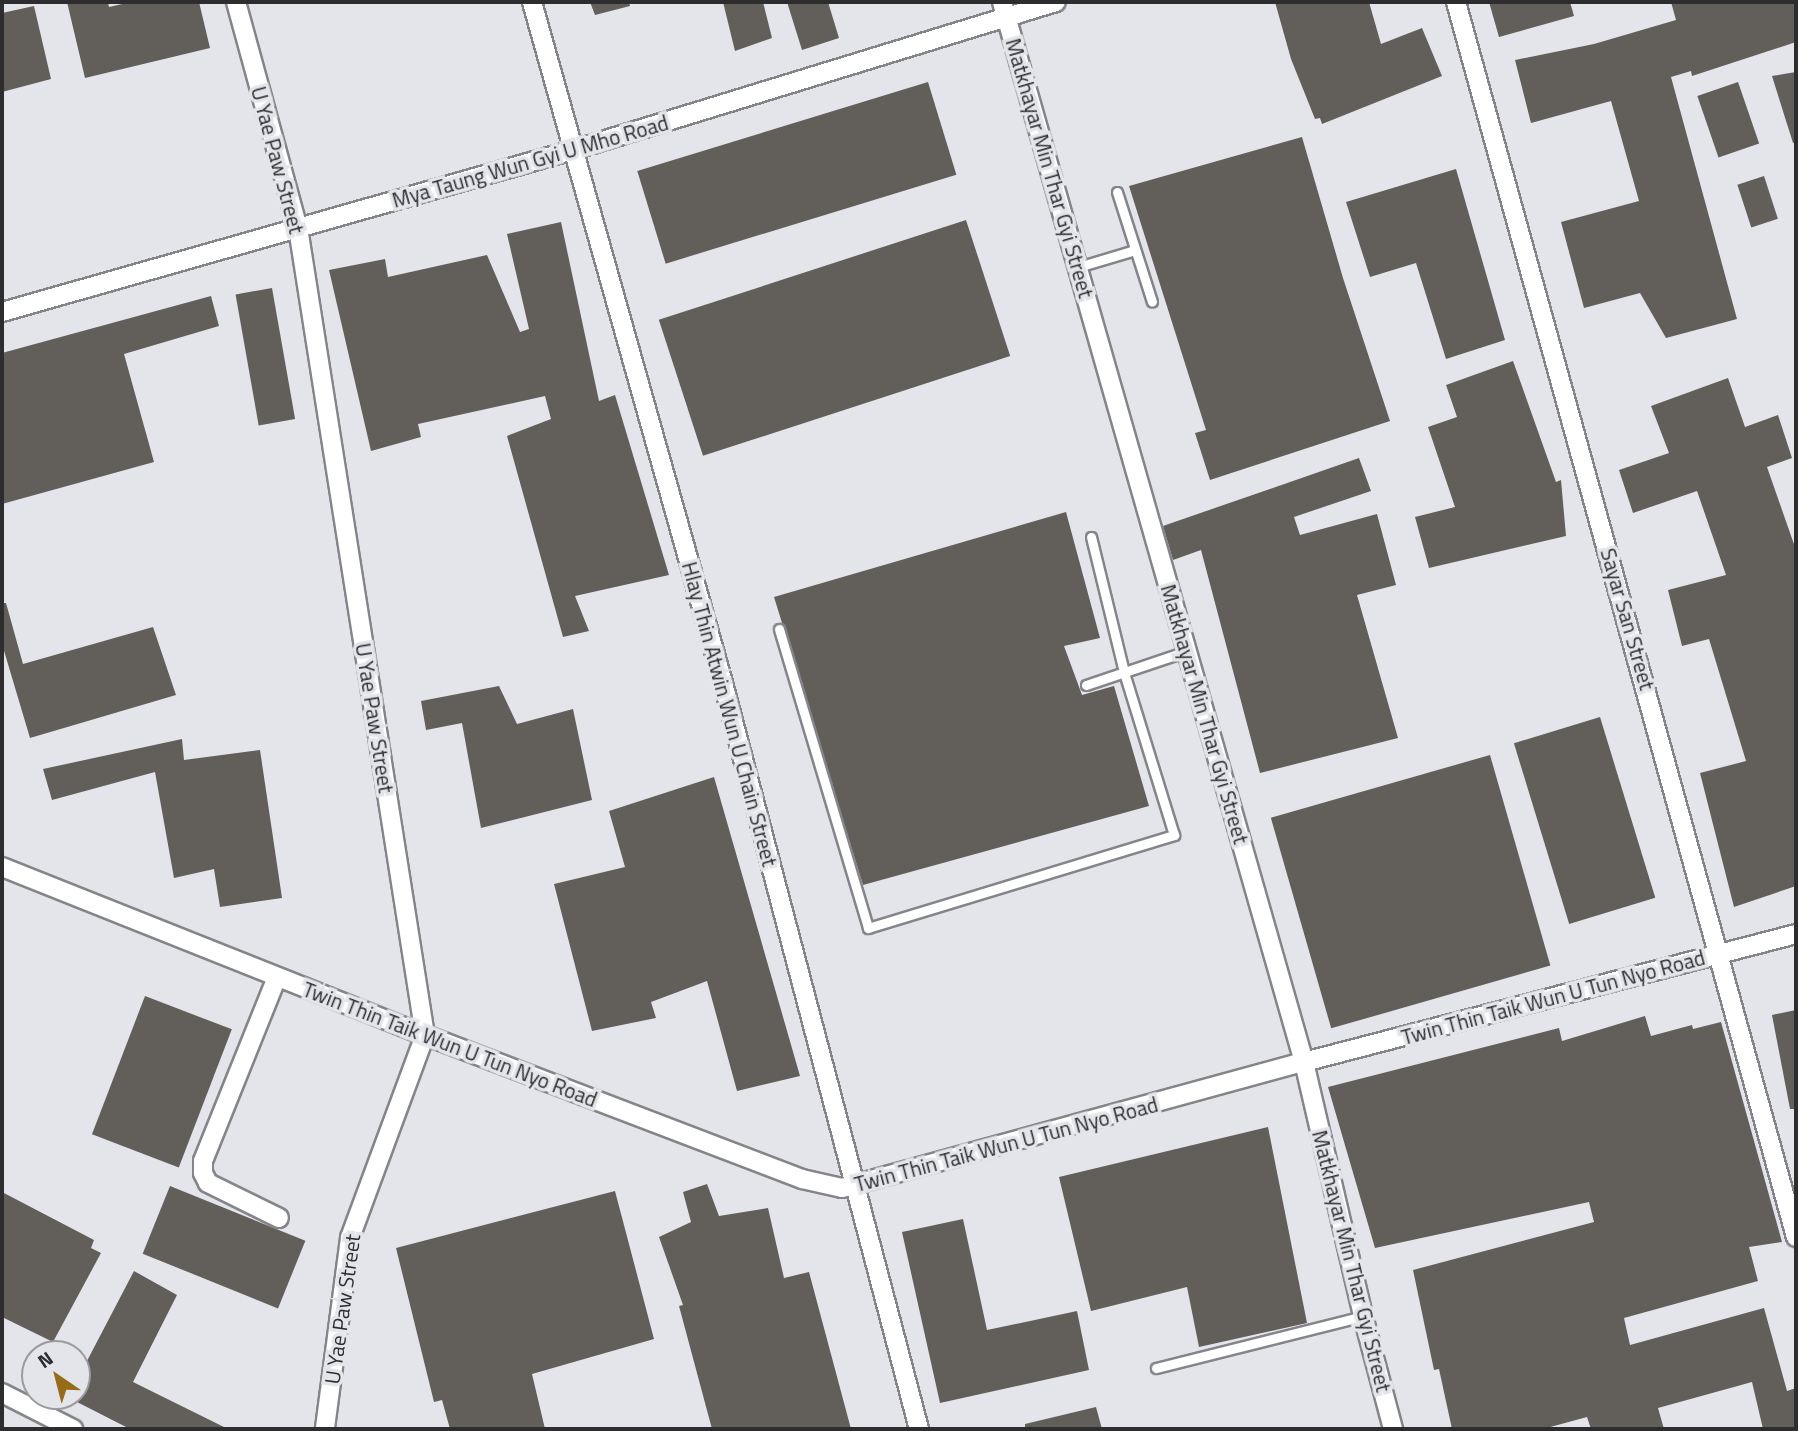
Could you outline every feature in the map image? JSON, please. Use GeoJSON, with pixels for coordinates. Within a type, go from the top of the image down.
{"type":"FeatureCollection","features":[{"type":"Feature","properties":{"kind":"street","name":"U Yae Paw Street"},"geometry":{"type":"LineString","coordinates":[[236,2],[298,228],[425,1035],[350,1238],[325,1429]]}},
{"type":"Feature","properties":{"kind":"street","name":"Hlay Thin Atwin Wun U Chain Street"},"geometry":{"type":"LineString","coordinates":[[532,2],[723,683],[919,1429]]}},
{"type":"Feature","properties":{"kind":"street","name":"Mya Taung Wun Gyi U Mho Road"},"geometry":{"type":"LineString","coordinates":[[2,312],[573,150],[1004,9],[1056,2]]}},
{"type":"Feature","properties":{"kind":"street","name":"Sayar San Street"},"geometry":{"type":"LineString","coordinates":[[1456,2],[1721,954],[1796,1237]]}},
{"type":"Feature","properties":{"kind":"street","name":"Matkhayar Min Thar Gyi Street"},"geometry":{"type":"LineString","coordinates":[[1004,9],[1304,1062],[1363,1316],[1393,1429]]}},
{"type":"Feature","properties":{"kind":"street","name":"Twin Thin Taik Wun U Tun Nyo Road"},"geometry":{"type":"LineString","coordinates":[[2,867],[425,1035],[802,1180],[842,1188],[1304,1062],[1796,934]]}},
{"type":"Feature","properties":{"kind":"street"},"geometry":{"type":"LineString","coordinates":[[277,977],[204,1161],[203,1173],[208,1183],[279,1218]]}},
{"type":"Feature","properties":{"kind":"street"},"geometry":{"type":"LineString","coordinates":[[2,1393],[72,1429]]}},
{"type":"Feature","properties":{"kind":"lane"},"geometry":{"type":"LineString","coordinates":[[1117,192],[1152,302]]}},
{"type":"Feature","properties":{"kind":"lane"},"geometry":{"type":"LineString","coordinates":[[1078,267],[1135,250]]}},
{"type":"Feature","properties":{"kind":"lane"},"geometry":{"type":"LineString","coordinates":[[779,629],[868,928],[1174,835],[1125,672],[1091,537]]}},
{"type":"Feature","properties":{"kind":"lane"},"geometry":{"type":"LineString","coordinates":[[1086,685],[1187,651]]}},
{"type":"Feature","properties":{"kind":"lane"},"geometry":{"type":"LineString","coordinates":[[1156,1368],[1363,1316]]}},
{"type":"Feature","properties":{"kind":"building"},"geometry":{"type":"Polygon","coordinates":[[[67,2],[108,2],[109,7],[131,2],[199,2],[210,48],[85,78],[67,2]]]}},
{"type":"Feature","properties":{"kind":"building"},"geometry":{"type":"Polygon","coordinates":[[[590,2],[629,2],[630,6],[595,15],[590,2]]]}},
{"type":"Feature","properties":{"kind":"building"},"geometry":{"type":"Polygon","coordinates":[[[723,2],[763,2],[772,38],[735,51],[723,2]]]}},
{"type":"Feature","properties":{"kind":"building"},"geometry":{"type":"Polygon","coordinates":[[[787,2],[828,2],[839,38],[802,50],[787,2]]]}},
{"type":"Feature","properties":{"kind":"building"},"geometry":{"type":"Polygon","coordinates":[[[1275,2],[1369,2],[1381,44],[1422,28],[1442,76],[1322,124],[1320,118],[1315,119],[1291,59],[1275,2]]]}},
{"type":"Feature","properties":{"kind":"building"},"geometry":{"type":"Polygon","coordinates":[[[1489,2],[1570,2],[1574,16],[1499,37],[1489,2]]]}},
{"type":"Feature","properties":{"kind":"building"},"geometry":{"type":"Polygon","coordinates":[[[1671,2],[1796,2],[1796,42],[1692,76],[1691,71],[1671,77],[1737,319],[1666,338],[1640,293],[1584,308],[1561,222],[1639,201],[1611,101],[1531,123],[1515,60],[1594,44],[1676,20],[1671,2]]]}},
{"type":"Feature","properties":{"kind":"building"},"geometry":{"type":"Polygon","coordinates":[[[34,6],[51,79],[2,92],[2,13],[34,6]]]}},
{"type":"Feature","properties":{"kind":"building"},"geometry":{"type":"Polygon","coordinates":[[[1796,72],[1796,142],[1793,143],[1772,76],[1796,72]]]}},
{"type":"Feature","properties":{"kind":"building"},"geometry":{"type":"Polygon","coordinates":[[[928,82],[956,175],[666,264],[637,171],[928,82]]]}},
{"type":"Feature","properties":{"kind":"building"},"geometry":{"type":"Polygon","coordinates":[[[1738,82],[1759,143],[1719,157],[1697,96],[1738,82]]]}},
{"type":"Feature","properties":{"kind":"building"},"geometry":{"type":"Polygon","coordinates":[[[1302,137],[1343,278],[1390,421],[1210,480],[1195,433],[1206,430],[1129,186],[1302,137]]]}},
{"type":"Feature","properties":{"kind":"building"},"geometry":{"type":"Polygon","coordinates":[[[1456,169],[1505,340],[1446,359],[1416,263],[1370,277],[1346,202],[1456,169]]]}},
{"type":"Feature","properties":{"kind":"building"},"geometry":{"type":"Polygon","coordinates":[[[1764,176],[1778,219],[1751,227],[1737,185],[1764,176]]]}},
{"type":"Feature","properties":{"kind":"building"},"geometry":{"type":"Polygon","coordinates":[[[966,220],[1010,356],[703,456],[659,320],[966,220]]]}},
{"type":"Feature","properties":{"kind":"building"},"geometry":{"type":"Polygon","coordinates":[[[561,222],[599,401],[615,395],[669,575],[575,596],[589,631],[563,637],[507,436],[551,419],[545,396],[418,424],[421,437],[371,451],[329,270],[385,259],[388,277],[487,255],[520,332],[529,329],[507,234],[561,222]]]}},
{"type":"Feature","properties":{"kind":"building"},"geometry":{"type":"Polygon","coordinates":[[[272,288],[295,419],[259,425],[236,294],[272,288]]]}},
{"type":"Feature","properties":{"kind":"building"},"geometry":{"type":"Polygon","coordinates":[[[211,296],[219,326],[124,354],[154,462],[2,504],[2,353],[211,296]]]}},
{"type":"Feature","properties":{"kind":"building"},"geometry":{"type":"Polygon","coordinates":[[[1513,361],[1556,482],[1561,480],[1566,536],[1429,568],[1415,517],[1455,507],[1428,427],[1457,417],[1446,385],[1513,361]]]}},
{"type":"Feature","properties":{"kind":"building"},"geometry":{"type":"Polygon","coordinates":[[[1728,378],[1745,427],[1778,415],[1792,458],[1767,467],[1796,550],[1796,886],[1734,907],[1700,773],[1746,761],[1709,639],[1682,646],[1668,590],[1726,575],[1697,491],[1633,513],[1619,470],[1669,453],[1651,406],[1728,378]]]}},
{"type":"Feature","properties":{"kind":"building"},"geometry":{"type":"Polygon","coordinates":[[[1359,458],[1371,491],[1294,517],[1300,535],[1377,514],[1396,585],[1357,595],[1398,738],[1260,773],[1201,550],[1173,560],[1163,526],[1359,458]]]}},
{"type":"Feature","properties":{"kind":"building"},"geometry":{"type":"Polygon","coordinates":[[[1066,512],[1100,638],[1064,646],[1082,695],[1114,686],[1149,806],[863,885],[774,597],[1066,512]]]}},
{"type":"Feature","properties":{"kind":"building"},"geometry":{"type":"Polygon","coordinates":[[[2,603],[6,603],[23,664],[153,627],[176,695],[30,738],[2,644],[2,603]]]}},
{"type":"Feature","properties":{"kind":"building"},"geometry":{"type":"Polygon","coordinates":[[[499,686],[517,724],[573,709],[592,800],[481,828],[462,723],[426,730],[421,701],[499,686]]]}},
{"type":"Feature","properties":{"kind":"building"},"geometry":{"type":"Polygon","coordinates":[[[1600,717],[1655,898],[1569,924],[1514,743],[1600,717]]]}},
{"type":"Feature","properties":{"kind":"building"},"geometry":{"type":"Polygon","coordinates":[[[182,739],[184,760],[260,750],[282,898],[220,907],[214,869],[174,878],[155,772],[52,800],[43,769],[182,739]]]}},
{"type":"Feature","properties":{"kind":"building"},"geometry":{"type":"Polygon","coordinates":[[[1490,755],[1550,966],[1331,1028],[1271,818],[1490,755]]]}},
{"type":"Feature","properties":{"kind":"building"},"geometry":{"type":"Polygon","coordinates":[[[714,777],[800,1076],[737,1091],[707,981],[651,1002],[656,1018],[592,1031],[554,884],[625,867],[609,811],[714,777]]]}},
{"type":"Feature","properties":{"kind":"building"},"geometry":{"type":"Polygon","coordinates":[[[145,996],[232,1029],[179,1167],[92,1134],[145,996]]]}},
{"type":"Feature","properties":{"kind":"building"},"geometry":{"type":"Polygon","coordinates":[[[1796,1010],[1796,1109],[1790,1109],[1772,1015],[1796,1010]]]}},
{"type":"Feature","properties":{"kind":"building"},"geometry":{"type":"Polygon","coordinates":[[[1645,1016],[1651,1036],[1692,1025],[1693,1029],[1721,1022],[1782,1242],[1749,1247],[1758,1281],[1624,1318],[1630,1345],[1764,1308],[1787,1391],[1796,1388],[1796,1429],[1763,1429],[1752,1382],[1658,1408],[1664,1429],[1591,1429],[1587,1417],[1543,1429],[1452,1429],[1439,1369],[1434,1370],[1413,1270],[1594,1222],[1589,1202],[1375,1248],[1328,1087],[1559,1028],[1562,1041],[1645,1016]]]}},
{"type":"Feature","properties":{"kind":"building"},"geometry":{"type":"Polygon","coordinates":[[[1268,1127],[1307,1323],[1199,1347],[1187,1287],[1091,1311],[1059,1177],[1268,1127]]]}},
{"type":"Feature","properties":{"kind":"building"},"geometry":{"type":"Polygon","coordinates":[[[707,1184],[719,1216],[768,1208],[784,1278],[809,1272],[851,1429],[712,1429],[679,1306],[683,1305],[659,1237],[691,1222],[683,1192],[707,1184]]]}},
{"type":"Feature","properties":{"kind":"building"},"geometry":{"type":"Polygon","coordinates":[[[170,1186],[305,1241],[278,1308],[143,1254],[170,1186]]]}},
{"type":"Feature","properties":{"kind":"building"},"geometry":{"type":"Polygon","coordinates":[[[615,1191],[654,1339],[532,1374],[545,1429],[450,1429],[442,1400],[434,1402],[396,1248],[615,1191]]]}},
{"type":"Feature","properties":{"kind":"building"},"geometry":{"type":"Polygon","coordinates":[[[2,1192],[94,1240],[91,1248],[101,1253],[54,1340],[2,1317],[2,1192]]]}},
{"type":"Feature","properties":{"kind":"building"},"geometry":{"type":"Polygon","coordinates":[[[963,1219],[987,1330],[1077,1311],[1089,1370],[940,1403],[902,1232],[963,1219]]]}},
{"type":"Feature","properties":{"kind":"building"},"geometry":{"type":"Polygon","coordinates":[[[134,1271],[177,1295],[133,1382],[228,1429],[130,1429],[91,1409],[91,1353],[134,1271]]]}},
{"type":"Feature","properties":{"kind":"building"},"geometry":{"type":"Polygon","coordinates":[[[1096,1407],[1102,1429],[1025,1429],[1025,1424],[1096,1407]]]}}]}
